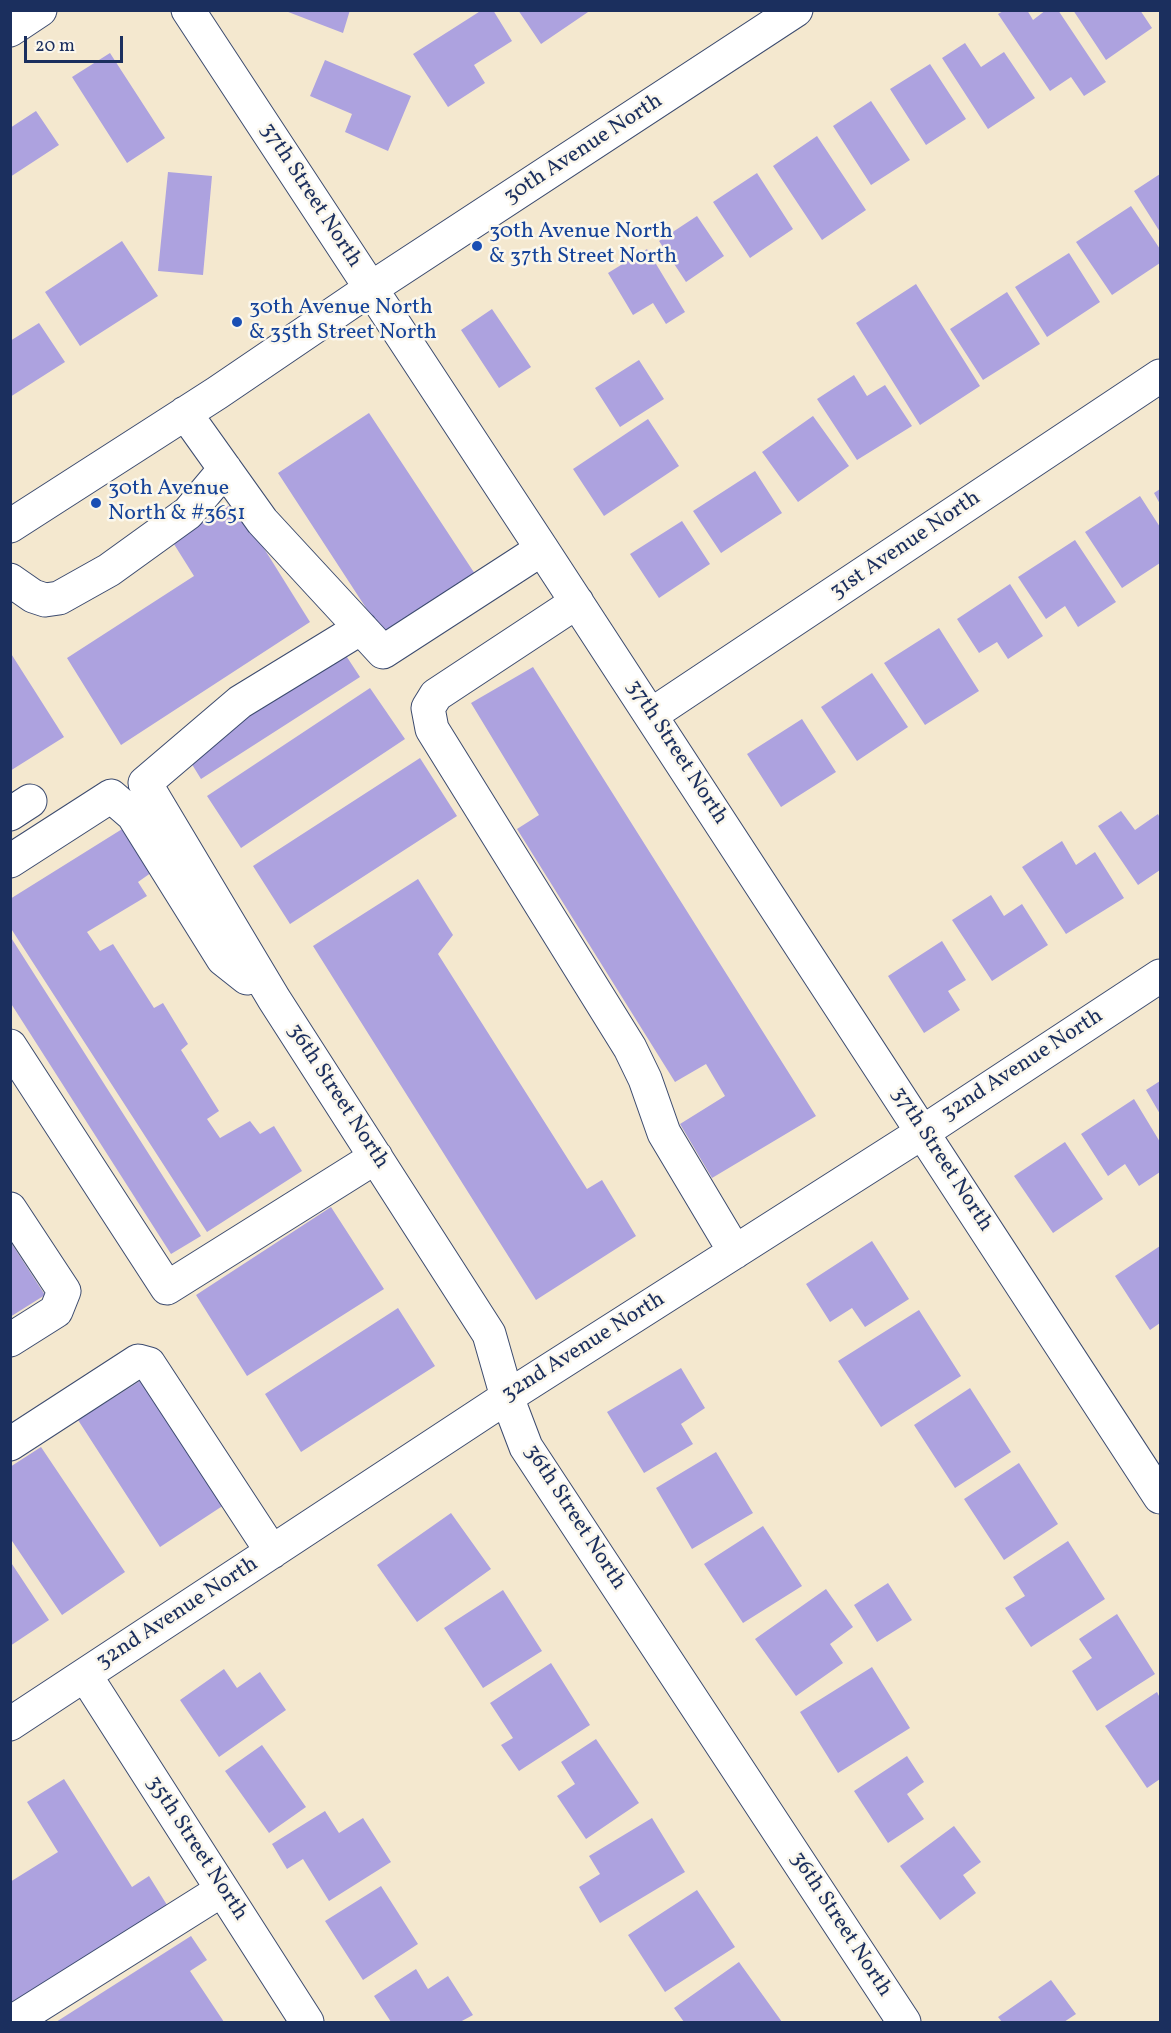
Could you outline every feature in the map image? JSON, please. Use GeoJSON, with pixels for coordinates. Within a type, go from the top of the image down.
{"type":"FeatureCollection","features":[{"type":"Feature","properties":{"kind":"street"},"geometry":{"type":"LineString","coordinates":[[10,30],[40,10]]}},
{"type":"Feature","properties":{"kind":"street","name":"37th Street North"},"geometry":{"type":"LineString","coordinates":[[188,10],[1161,1497]]}},
{"type":"Feature","properties":{"kind":"street","name":"30th Avenue North"},"geometry":{"type":"LineString","coordinates":[[10,526],[218,393],[370,289],[796,10]]}},
{"type":"Feature","properties":{"kind":"street","name":"31st Avenue North"},"geometry":{"type":"LineString","coordinates":[[651,715],[1161,376]]}},
{"type":"Feature","properties":{"kind":"street"},"geometry":{"type":"LineString","coordinates":[[185,413],[262,521],[383,652],[542,549]]}},
{"type":"Feature","properties":{"kind":"street"},"geometry":{"type":"LineString","coordinates":[[10,580],[33,596],[45,600],[60,598],[109,570],[188,513],[225,469]]}},
{"type":"Feature","properties":{"kind":"street"},"geometry":{"type":"LineString","coordinates":[[577,602],[436,695],[428,708],[432,729],[630,1048],[645,1079],[664,1133],[735,1252]]}},
{"type":"Feature","properties":{"kind":"street","name":"36th Street North"},"geometry":{"type":"LineString","coordinates":[[361,628],[240,702],[145,783],[274,999],[489,1334],[507,1397],[526,1447],[904,2022]]}},
{"type":"Feature","properties":{"kind":"street"},"geometry":{"type":"LineString","coordinates":[[10,861],[111,796],[133,815],[224,959],[274,999]]}},
{"type":"Feature","properties":{"kind":"street","name":"32nd Avenue North"},"geometry":{"type":"LineString","coordinates":[[10,1724],[507,1397],[923,1132],[1161,976]]}},
{"type":"Feature","properties":{"kind":"street"},"geometry":{"type":"LineString","coordinates":[[10,1046],[167,1288],[376,1157]]}},
{"type":"Feature","properties":{"kind":"street"},"geometry":{"type":"LineString","coordinates":[[10,1209],[64,1290],[57,1311],[10,1340]]}},
{"type":"Feature","properties":{"kind":"street"},"geometry":{"type":"LineString","coordinates":[[10,1444],[138,1361],[149,1364],[272,1552]]}},
{"type":"Feature","properties":{"kind":"street","name":"35th Street North"},"geometry":{"type":"LineString","coordinates":[[85,1675],[307,2022]]}},
{"type":"Feature","properties":{"kind":"street"},"geometry":{"type":"LineString","coordinates":[[12,2022],[222,1890]]}},
{"type":"Feature","properties":{"kind":"building"},"geometry":{"type":"Polygon","coordinates":[[[283,10],[350,10],[343,33],[283,10]]]}},
{"type":"Feature","properties":{"kind":"building"},"geometry":{"type":"Polygon","coordinates":[[[482,10],[493,10],[512,41],[474,65],[485,83],[448,107],[413,54],[482,10]]]}},
{"type":"Feature","properties":{"kind":"building"},"geometry":{"type":"Polygon","coordinates":[[[518,10],[591,10],[541,44],[518,10]]]}},
{"type":"Feature","properties":{"kind":"building"},"geometry":{"type":"Polygon","coordinates":[[[1005,10],[1027,10],[1033,20],[1046,10],[1058,10],[1106,82],[1084,96],[1071,77],[1050,91],[998,14],[1005,10]]]}},
{"type":"Feature","properties":{"kind":"building"},"geometry":{"type":"Polygon","coordinates":[[[1073,10],[1140,10],[1152,28],[1106,60],[1073,10]]]}},
{"type":"Feature","properties":{"kind":"building"},"geometry":{"type":"Polygon","coordinates":[[[965,43],[981,67],[1004,52],[1035,98],[988,129],[942,58],[965,43]]]}},
{"type":"Feature","properties":{"kind":"building"},"geometry":{"type":"Polygon","coordinates":[[[110,53],[165,138],[127,163],[72,77],[110,53]]]}},
{"type":"Feature","properties":{"kind":"building"},"geometry":{"type":"Polygon","coordinates":[[[325,60],[411,96],[388,151],[345,132],[352,114],[310,96],[325,60]]]}},
{"type":"Feature","properties":{"kind":"building"},"geometry":{"type":"Polygon","coordinates":[[[930,64],[966,119],[926,145],[890,89],[930,64]]]}},
{"type":"Feature","properties":{"kind":"building"},"geometry":{"type":"Polygon","coordinates":[[[871,101],[910,160],[871,185],[833,126],[871,101]]]}},
{"type":"Feature","properties":{"kind":"building"},"geometry":{"type":"Polygon","coordinates":[[[36,111],[59,145],[10,177],[10,128],[36,111]]]}},
{"type":"Feature","properties":{"kind":"building"},"geometry":{"type":"Polygon","coordinates":[[[817,136],[866,210],[822,240],[773,166],[817,136]]]}},
{"type":"Feature","properties":{"kind":"building"},"geometry":{"type":"Polygon","coordinates":[[[168,172],[212,176],[203,275],[158,271],[168,172]]]}},
{"type":"Feature","properties":{"kind":"building"},"geometry":{"type":"Polygon","coordinates":[[[757,173],[793,229],[750,258],[713,202],[757,173]]]}},
{"type":"Feature","properties":{"kind":"building"},"geometry":{"type":"Polygon","coordinates":[[[1160,174],[1160,232],[1134,191],[1160,174]]]}},
{"type":"Feature","properties":{"kind":"building"},"geometry":{"type":"Polygon","coordinates":[[[1131,206],[1160,249],[1160,263],[1112,295],[1076,242],[1131,206]]]}},
{"type":"Feature","properties":{"kind":"building"},"geometry":{"type":"Polygon","coordinates":[[[697,216],[724,256],[686,282],[659,241],[697,216]]]}},
{"type":"Feature","properties":{"kind":"building"},"geometry":{"type":"Polygon","coordinates":[[[122,241],[158,296],[80,346],[45,292],[122,241]]]}},
{"type":"Feature","properties":{"kind":"building"},"geometry":{"type":"Polygon","coordinates":[[[647,249],[685,312],[666,324],[653,303],[633,315],[608,273],[647,249]]]}},
{"type":"Feature","properties":{"kind":"building"},"geometry":{"type":"Polygon","coordinates":[[[1069,253],[1100,302],[1047,337],[1015,287],[1069,253]]]}},
{"type":"Feature","properties":{"kind":"building"},"geometry":{"type":"Polygon","coordinates":[[[916,284],[980,386],[920,425],[856,323],[916,284]]]}},
{"type":"Feature","properties":{"kind":"building"},"geometry":{"type":"Polygon","coordinates":[[[1007,292],[1040,344],[983,380],[950,329],[1007,292]]]}},
{"type":"Feature","properties":{"kind":"building"},"geometry":{"type":"Polygon","coordinates":[[[492,309],[531,367],[499,388],[461,330],[492,309]]]}},
{"type":"Feature","properties":{"kind":"building"},"geometry":{"type":"Polygon","coordinates":[[[39,323],[65,362],[10,397],[10,341],[39,323]]]}},
{"type":"Feature","properties":{"kind":"building"},"geometry":{"type":"Polygon","coordinates":[[[639,360],[664,399],[620,427],[595,388],[639,360]]]}},
{"type":"Feature","properties":{"kind":"building"},"geometry":{"type":"Polygon","coordinates":[[[854,375],[867,396],[885,385],[912,426],[857,460],[817,399],[854,375]]]}},
{"type":"Feature","properties":{"kind":"building"},"geometry":{"type":"Polygon","coordinates":[[[369,413],[475,574],[383,634],[278,473],[369,413]]]}},
{"type":"Feature","properties":{"kind":"building"},"geometry":{"type":"Polygon","coordinates":[[[813,416],[849,466],[798,502],[762,452],[813,416]]]}},
{"type":"Feature","properties":{"kind":"building"},"geometry":{"type":"Polygon","coordinates":[[[648,419],[679,466],[604,516],[573,469],[648,419]]]}},
{"type":"Feature","properties":{"kind":"building"},"geometry":{"type":"Polygon","coordinates":[[[755,471],[782,513],[721,553],[693,511],[755,471]]]}},
{"type":"Feature","properties":{"kind":"building"},"geometry":{"type":"Polygon","coordinates":[[[1160,489],[1160,504],[1154,493],[1160,489]]]}},
{"type":"Feature","properties":{"kind":"building"},"geometry":{"type":"Polygon","coordinates":[[[1140,496],[1160,527],[1160,563],[1122,588],[1085,532],[1140,496]]]}},
{"type":"Feature","properties":{"kind":"building"},"geometry":{"type":"Polygon","coordinates":[[[235,502],[310,622],[121,745],[67,658],[194,576],[172,541],[235,502]]]}},
{"type":"Feature","properties":{"kind":"building"},"geometry":{"type":"Polygon","coordinates":[[[682,521],[710,564],[659,598],[630,554],[682,521]]]}},
{"type":"Feature","properties":{"kind":"building"},"geometry":{"type":"Polygon","coordinates":[[[1075,540],[1116,602],[1078,627],[1065,606],[1046,619],[1018,577],[1075,540]]]}},
{"type":"Feature","properties":{"kind":"building"},"geometry":{"type":"Polygon","coordinates":[[[1010,584],[1043,636],[1008,659],[997,642],[979,653],[957,619],[1010,584]]]}},
{"type":"Feature","properties":{"kind":"building"},"geometry":{"type":"Polygon","coordinates":[[[939,628],[979,691],[925,725],[884,663],[939,628]]]}},
{"type":"Feature","properties":{"kind":"building"},"geometry":{"type":"Polygon","coordinates":[[[343,651],[360,677],[201,779],[185,753],[343,651]]]}},
{"type":"Feature","properties":{"kind":"building"},"geometry":{"type":"Polygon","coordinates":[[[10,652],[64,737],[10,771],[10,652]]]}},
{"type":"Feature","properties":{"kind":"building"},"geometry":{"type":"Polygon","coordinates":[[[533,667],[816,1116],[712,1178],[680,1124],[725,1096],[706,1064],[675,1082],[517,829],[539,815],[471,703],[533,667]]]}},
{"type":"Feature","properties":{"kind":"building"},"geometry":{"type":"Polygon","coordinates":[[[872,673],[908,727],[857,761],[821,707],[872,673]]]}},
{"type":"Feature","properties":{"kind":"building"},"geometry":{"type":"Polygon","coordinates":[[[370,688],[405,739],[241,848],[207,796],[370,688]]]}},
{"type":"Feature","properties":{"kind":"building"},"geometry":{"type":"Polygon","coordinates":[[[802,719],[836,772],[781,807],[747,754],[802,719]]]}},
{"type":"Feature","properties":{"kind":"building"},"geometry":{"type":"Polygon","coordinates":[[[420,758],[457,816],[290,924],[253,866],[420,758]]]}},
{"type":"Feature","properties":{"kind":"building"},"geometry":{"type":"Polygon","coordinates":[[[1121,811],[1135,830],[1158,814],[1160,818],[1160,870],[1138,885],[1098,826],[1121,811]]]}},
{"type":"Feature","properties":{"kind":"building"},"geometry":{"type":"Polygon","coordinates":[[[127,826],[155,870],[138,882],[147,896],[87,932],[100,951],[113,944],[154,1008],[163,1003],[188,1044],[181,1050],[219,1111],[207,1119],[220,1138],[250,1121],[260,1134],[274,1126],[302,1171],[207,1232],[10,927],[10,899],[127,826]]]}},
{"type":"Feature","properties":{"kind":"building"},"geometry":{"type":"Polygon","coordinates":[[[1062,841],[1076,865],[1095,852],[1124,898],[1066,934],[1022,867],[1062,841]]]}},
{"type":"Feature","properties":{"kind":"building"},"geometry":{"type":"Polygon","coordinates":[[[418,879],[453,935],[438,954],[587,1189],[602,1180],[636,1236],[536,1300],[313,946],[418,879]]]}},
{"type":"Feature","properties":{"kind":"building"},"geometry":{"type":"Polygon","coordinates":[[[991,895],[1004,916],[1022,904],[1048,945],[992,981],[952,920],[991,895]]]}},
{"type":"Feature","properties":{"kind":"building"},"geometry":{"type":"Polygon","coordinates":[[[10,936],[201,1236],[171,1254],[10,1002],[10,936]]]}},
{"type":"Feature","properties":{"kind":"building"},"geometry":{"type":"Polygon","coordinates":[[[942,941],[966,980],[948,991],[960,1010],[924,1033],[888,976],[942,941]]]}},
{"type":"Feature","properties":{"kind":"building"},"geometry":{"type":"Polygon","coordinates":[[[1160,1081],[1160,1114],[1146,1090],[1160,1081]]]}},
{"type":"Feature","properties":{"kind":"building"},"geometry":{"type":"Polygon","coordinates":[[[1134,1099],[1160,1142],[1160,1172],[1139,1186],[1125,1164],[1108,1176],[1081,1134],[1134,1099]]]}},
{"type":"Feature","properties":{"kind":"building"},"geometry":{"type":"Polygon","coordinates":[[[1065,1142],[1103,1199],[1053,1233],[1014,1176],[1065,1142]]]}},
{"type":"Feature","properties":{"kind":"building"},"geometry":{"type":"Polygon","coordinates":[[[331,1207],[384,1289],[247,1376],[196,1295],[331,1207]]]}},
{"type":"Feature","properties":{"kind":"building"},"geometry":{"type":"Polygon","coordinates":[[[10,1241],[45,1295],[10,1317],[10,1241]]]}},
{"type":"Feature","properties":{"kind":"building"},"geometry":{"type":"Polygon","coordinates":[[[872,1241],[909,1299],[865,1327],[852,1308],[830,1322],[806,1284],[872,1241]]]}},
{"type":"Feature","properties":{"kind":"building"},"geometry":{"type":"Polygon","coordinates":[[[1160,1246],[1160,1323],[1150,1330],[1115,1276],[1160,1246]]]}},
{"type":"Feature","properties":{"kind":"building"},"geometry":{"type":"Polygon","coordinates":[[[398,1308],[435,1366],[301,1452],[265,1394],[398,1308]]]}},
{"type":"Feature","properties":{"kind":"building"},"geometry":{"type":"Polygon","coordinates":[[[919,1310],[961,1376],[881,1427],[838,1361],[919,1310]]]}},
{"type":"Feature","properties":{"kind":"building"},"geometry":{"type":"Polygon","coordinates":[[[681,1368],[705,1408],[681,1424],[693,1444],[644,1473],[607,1412],[681,1368]]]}},
{"type":"Feature","properties":{"kind":"building"},"geometry":{"type":"Polygon","coordinates":[[[143,1379],[224,1505],[160,1547],[78,1420],[143,1379]]]}},
{"type":"Feature","properties":{"kind":"building"},"geometry":{"type":"Polygon","coordinates":[[[970,1388],[1011,1452],[955,1488],[914,1425],[970,1388]]]}},
{"type":"Feature","properties":{"kind":"building"},"geometry":{"type":"Polygon","coordinates":[[[41,1447],[125,1572],[62,1615],[10,1538],[10,1467],[41,1447]]]}},
{"type":"Feature","properties":{"kind":"building"},"geometry":{"type":"Polygon","coordinates":[[[716,1452],[753,1513],[692,1549],[656,1488],[716,1452]]]}},
{"type":"Feature","properties":{"kind":"building"},"geometry":{"type":"Polygon","coordinates":[[[1019,1463],[1058,1524],[1004,1560],[964,1499],[1019,1463]]]}},
{"type":"Feature","properties":{"kind":"building"},"geometry":{"type":"Polygon","coordinates":[[[451,1513],[491,1569],[417,1622],[377,1565],[451,1513]]]}},
{"type":"Feature","properties":{"kind":"building"},"geometry":{"type":"Polygon","coordinates":[[[763,1526],[802,1586],[743,1623],[704,1564],[763,1526]]]}},
{"type":"Feature","properties":{"kind":"building"},"geometry":{"type":"Polygon","coordinates":[[[1068,1541],[1105,1599],[1031,1647],[1005,1608],[1025,1596],[1013,1577],[1068,1541]]]}},
{"type":"Feature","properties":{"kind":"building"},"geometry":{"type":"Polygon","coordinates":[[[10,1561],[49,1620],[10,1646],[10,1561]]]}},
{"type":"Feature","properties":{"kind":"building"},"geometry":{"type":"Polygon","coordinates":[[[888,1583],[912,1620],[877,1642],[854,1605],[888,1583]]]}},
{"type":"Feature","properties":{"kind":"building"},"geometry":{"type":"Polygon","coordinates":[[[826,1589],[853,1627],[830,1644],[843,1663],[796,1696],[755,1639],[826,1589]]]}},
{"type":"Feature","properties":{"kind":"building"},"geometry":{"type":"Polygon","coordinates":[[[503,1590],[542,1651],[483,1688],[444,1628],[503,1590]]]}},
{"type":"Feature","properties":{"kind":"building"},"geometry":{"type":"Polygon","coordinates":[[[1117,1614],[1155,1674],[1097,1711],[1072,1671],[1092,1658],[1079,1639],[1117,1614]]]}},
{"type":"Feature","properties":{"kind":"building"},"geometry":{"type":"Polygon","coordinates":[[[551,1663],[590,1725],[519,1771],[501,1745],[513,1738],[490,1703],[551,1663]]]}},
{"type":"Feature","properties":{"kind":"building"},"geometry":{"type":"Polygon","coordinates":[[[872,1667],[910,1728],[838,1773],[800,1712],[872,1667]]]}},
{"type":"Feature","properties":{"kind":"building"},"geometry":{"type":"Polygon","coordinates":[[[224,1669],[237,1688],[260,1672],[286,1710],[219,1757],[180,1700],[224,1669]]]}},
{"type":"Feature","properties":{"kind":"building"},"geometry":{"type":"Polygon","coordinates":[[[1157,1692],[1160,1698],[1160,1779],[1147,1788],[1105,1726],[1157,1692]]]}},
{"type":"Feature","properties":{"kind":"building"},"geometry":{"type":"Polygon","coordinates":[[[596,1739],[639,1803],[586,1839],[557,1796],[575,1784],[561,1762],[596,1739]]]}},
{"type":"Feature","properties":{"kind":"building"},"geometry":{"type":"Polygon","coordinates":[[[262,1745],[306,1807],[269,1833],[225,1771],[262,1745]]]}},
{"type":"Feature","properties":{"kind":"building"},"geometry":{"type":"Polygon","coordinates":[[[907,1756],[924,1782],[907,1794],[924,1819],[888,1843],[854,1791],[907,1756]]]}},
{"type":"Feature","properties":{"kind":"building"},"geometry":{"type":"Polygon","coordinates":[[[64,1779],[132,1887],[149,1876],[167,1905],[10,2004],[10,1882],[58,1852],[27,1802],[64,1779]]]}},
{"type":"Feature","properties":{"kind":"building"},"geometry":{"type":"Polygon","coordinates":[[[325,1811],[339,1833],[363,1818],[391,1862],[329,1901],[303,1859],[287,1869],[272,1844],[325,1811]]]}},
{"type":"Feature","properties":{"kind":"building"},"geometry":{"type":"Polygon","coordinates":[[[652,1818],[685,1872],[600,1923],[579,1887],[600,1874],[589,1856],[652,1818]]]}},
{"type":"Feature","properties":{"kind":"building"},"geometry":{"type":"Polygon","coordinates":[[[954,1826],[981,1862],[963,1875],[976,1893],[940,1920],[900,1866],[954,1826]]]}},
{"type":"Feature","properties":{"kind":"building"},"geometry":{"type":"Polygon","coordinates":[[[381,1886],[418,1944],[363,1980],[325,1921],[381,1886]]]}},
{"type":"Feature","properties":{"kind":"building"},"geometry":{"type":"Polygon","coordinates":[[[697,1890],[735,1947],[665,1992],[628,1935],[697,1890]]]}},
{"type":"Feature","properties":{"kind":"building"},"geometry":{"type":"Polygon","coordinates":[[[191,1936],[207,1960],[190,1971],[224,2022],[56,2022],[191,1936]]]}},
{"type":"Feature","properties":{"kind":"building"},"geometry":{"type":"Polygon","coordinates":[[[739,1962],[782,2022],[684,2022],[674,2008],[739,1962]]]}},
{"type":"Feature","properties":{"kind":"building"},"geometry":{"type":"Polygon","coordinates":[[[416,1969],[428,1989],[448,1976],[473,2015],[460,2022],[391,2022],[374,1996],[416,1969]]]}},
{"type":"Feature","properties":{"kind":"building"},"geometry":{"type":"Polygon","coordinates":[[[1051,1980],[1076,2014],[1064,2022],[1002,2022],[998,2017],[1051,1980]]]}},
{"type":"Feature","properties":{"kind":"place","name":"30th Avenue North & 37th Street North"},"geometry":{"type":"Point","coordinates":[477,246]}},
{"type":"Feature","properties":{"kind":"place","name":"30th Avenue North & 35th Street North"},"geometry":{"type":"Point","coordinates":[237,322]}},
{"type":"Feature","properties":{"kind":"place","name":"30th Avenue North & #3651"},"geometry":{"type":"Point","coordinates":[96,503]}}]}
